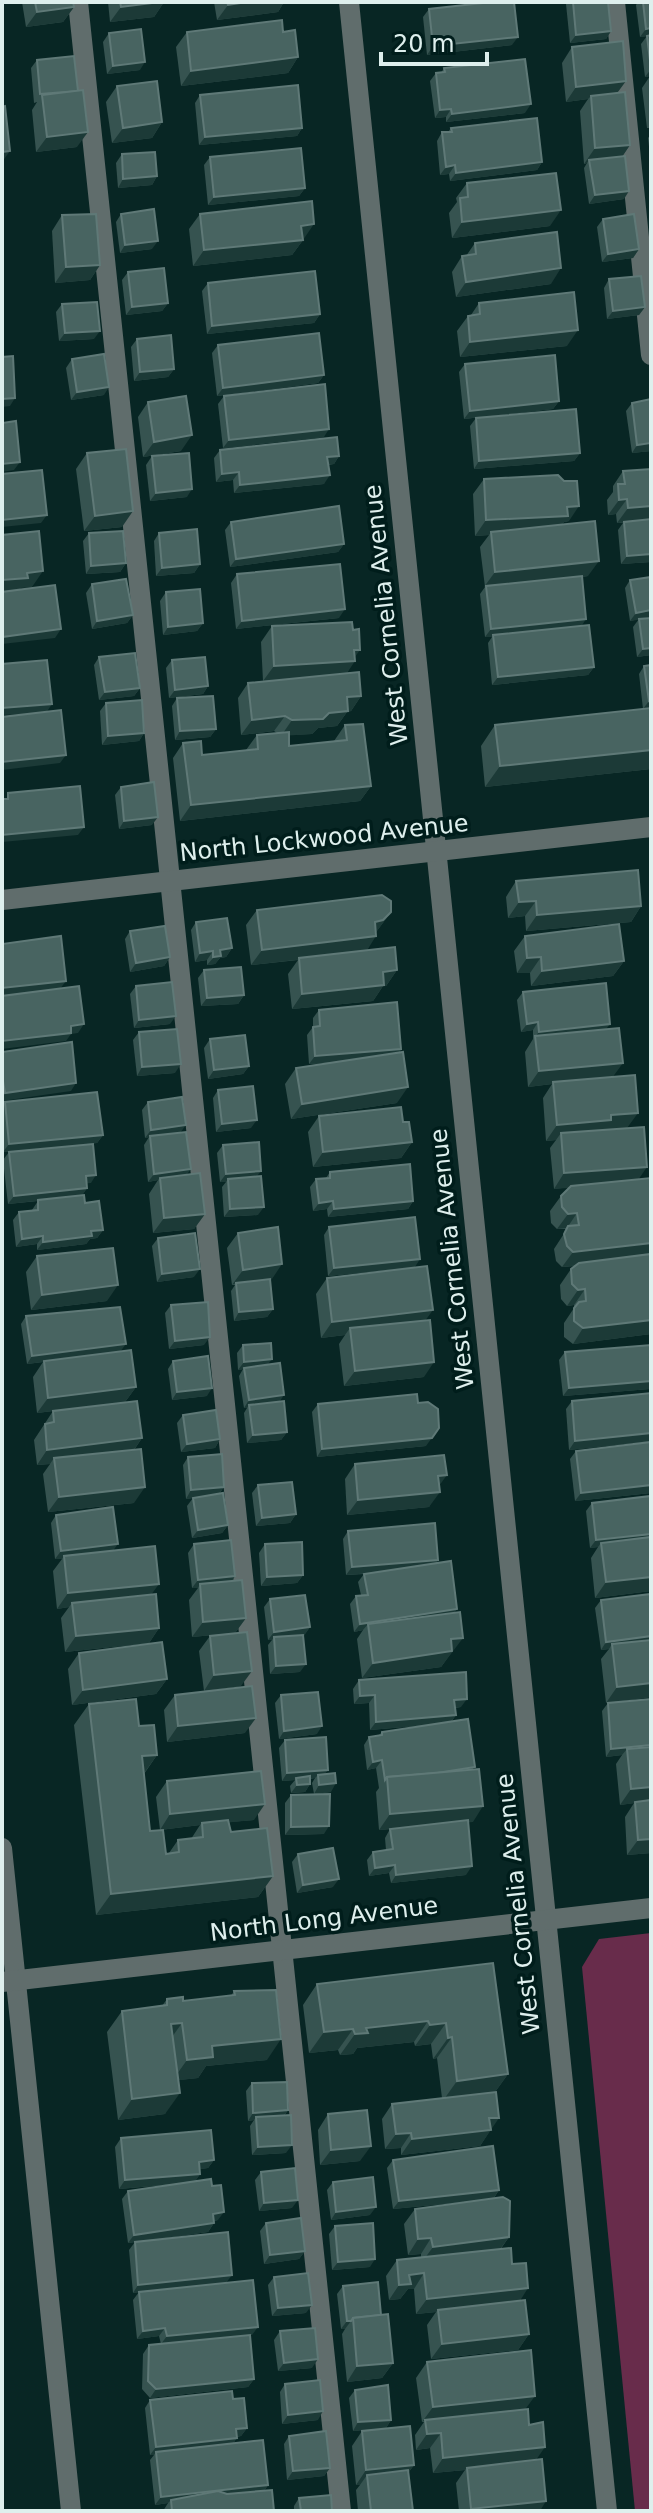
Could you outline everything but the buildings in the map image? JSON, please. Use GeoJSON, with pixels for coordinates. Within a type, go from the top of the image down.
{"type":"FeatureCollection","features":[{"type":"Feature","properties":{"kind":"street"},"geometry":{"type":"LineString","coordinates":[[78,2],[341,2511]]}},
{"type":"Feature","properties":{"kind":"street","name":"West Cornelia Avenue"},"geometry":{"type":"LineString","coordinates":[[349,2],[607,2511]]}},
{"type":"Feature","properties":{"kind":"street"},"geometry":{"type":"LineString","coordinates":[[615,2],[651,355]]}},
{"type":"Feature","properties":{"kind":"street","name":"North Lockwood Avenue"},"geometry":{"type":"LineString","coordinates":[[2,900],[651,827]]}},
{"type":"Feature","properties":{"kind":"street"},"geometry":{"type":"LineString","coordinates":[[2,1848],[9,1982],[71,2511]]}},
{"type":"Feature","properties":{"kind":"street","name":"North Long Avenue"},"geometry":{"type":"LineString","coordinates":[[9,1982],[651,1908]]}},
{"type":"Feature","properties":{"kind":"shaded area"},"geometry":{"type":"Polygon","coordinates":[[[651,1933],[651,2511],[635,2511],[582,1967],[599,1939],[651,1933]]]}}]}
